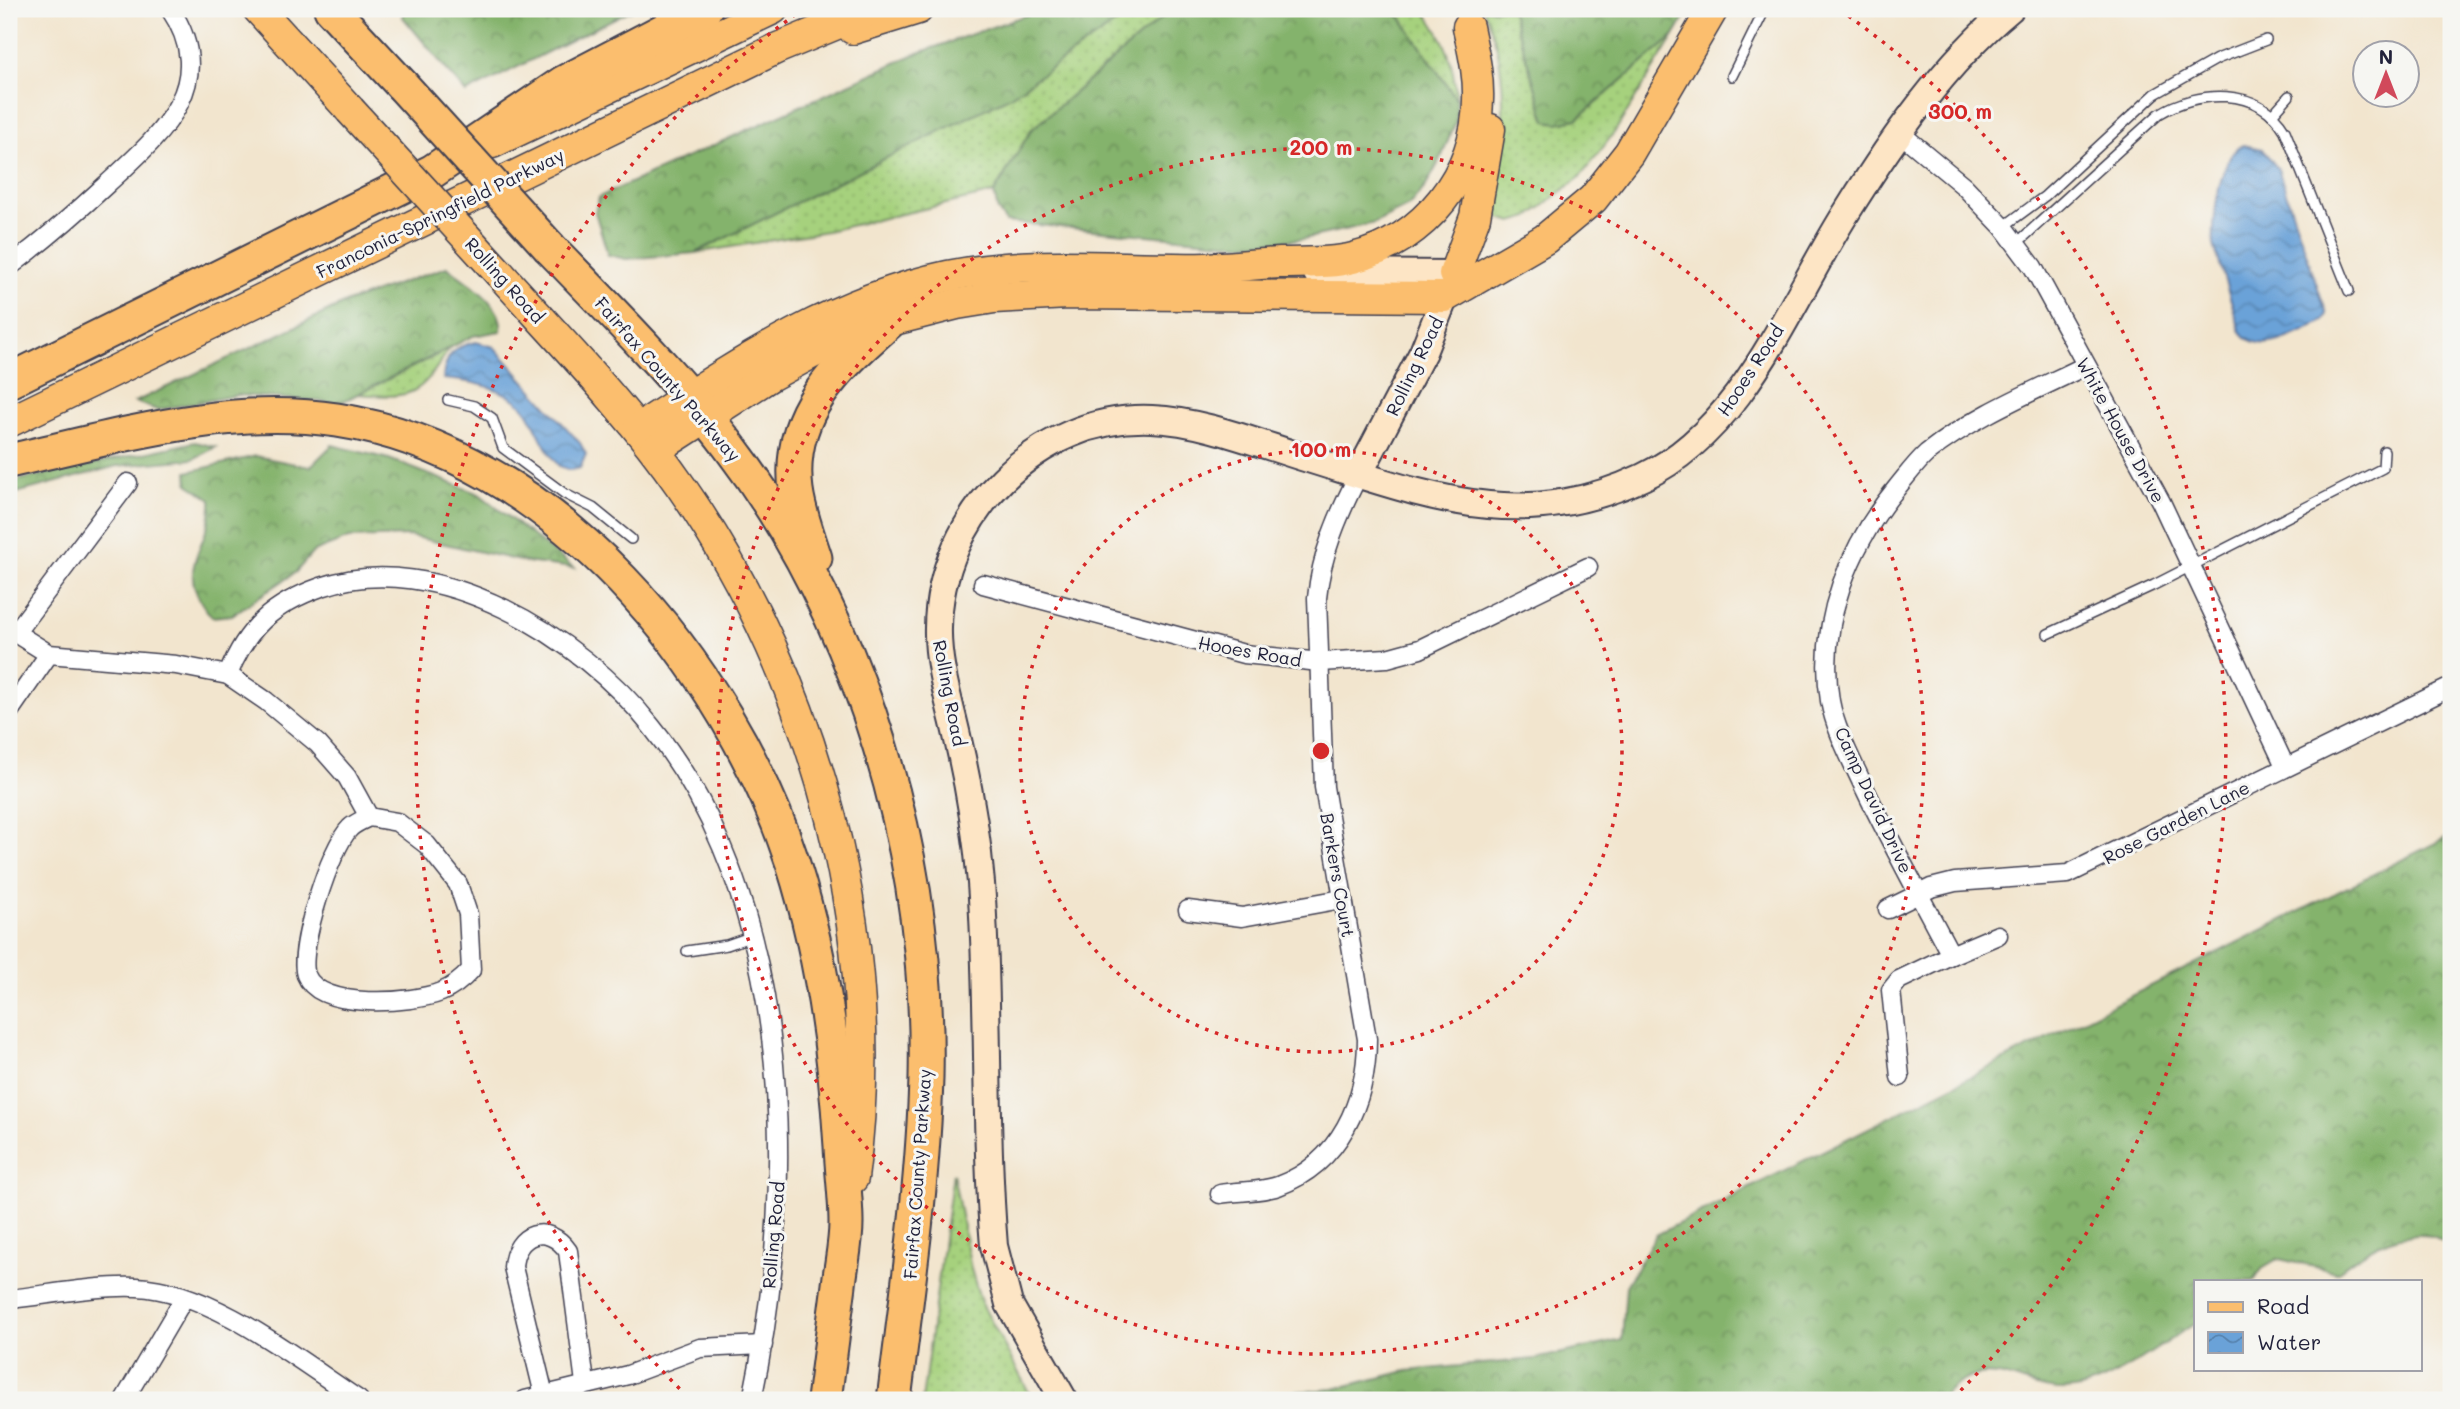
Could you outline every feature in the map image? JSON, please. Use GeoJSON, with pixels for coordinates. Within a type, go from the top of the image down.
{"type":"FeatureCollection","features":[{"type":"Feature","properties":{"kind":"highway","name":"Fairfax County Parkway"},"geometry":{"type":"LineString","coordinates":[[331,9],[550,248],[642,344],[728,446],[775,516],[811,579],[841,644],[861,695],[893,802],[905,853],[922,964],[926,1076],[923,1130],[894,1400]]}},
{"type":"Feature","properties":{"kind":"highway"},"geometry":{"type":"LineString","coordinates":[[9,381],[433,171],[563,83],[705,9]]}},
{"type":"Feature","properties":{"kind":"highway"},"geometry":{"type":"LineString","coordinates":[[841,644],[796,493],[797,451],[806,419],[820,390],[838,368],[890,321]]}},
{"type":"Feature","properties":{"kind":"highway"},"geometry":{"type":"LineString","coordinates":[[9,461],[195,421],[277,415],[370,426],[434,449],[495,461],[631,590],[682,650],[747,755],[793,864],[815,949],[833,1064],[846,1225],[824,1400]]}},
{"type":"Feature","properties":{"kind":"main road","name":"Rolling Road"},"geometry":{"type":"LineString","coordinates":[[258,9],[647,440],[707,527],[753,611],[790,693],[832,828],[851,930],[860,1019],[860,1112],[846,1225]]}},
{"type":"Feature","properties":{"kind":"main road"},"geometry":{"type":"LineString","coordinates":[[433,171],[773,9]]}},
{"type":"Feature","properties":{"kind":"main road","name":"Franconia-Springfield Parkway"},"geometry":{"type":"LineString","coordinates":[[9,422],[778,48],[873,9]]}},
{"type":"Feature","properties":{"kind":"main road"},"geometry":{"type":"LineString","coordinates":[[778,48],[885,21],[918,9]]}},
{"type":"Feature","properties":{"kind":"main road"},"geometry":{"type":"LineString","coordinates":[[1450,286],[1545,239],[1593,199],[1629,153],[1713,9]]}},
{"type":"Feature","properties":{"kind":"main road"},"geometry":{"type":"LineString","coordinates":[[1450,286],[1475,217],[1491,121],[1485,58],[1464,18]]}},
{"type":"Feature","properties":{"kind":"main road"},"geometry":{"type":"LineString","coordinates":[[1207,268],[1322,263],[1354,258],[1387,246],[1422,222],[1450,190],[1474,136],[1478,82],[1464,18]]}},
{"type":"Feature","properties":{"kind":"main road","name":"Rolling Road"},"geometry":{"type":"LineString","coordinates":[[647,440],[807,324],[873,296],[989,270],[1023,267],[1207,268]]}},
{"type":"Feature","properties":{"kind":"main road","name":"Rolling Road"},"geometry":{"type":"LineString","coordinates":[[696,407],[890,321],[957,304],[1031,295],[1450,286]]}},
{"type":"Feature","properties":{"kind":"street"},"geometry":{"type":"LineString","coordinates":[[9,267],[55,232],[164,131],[182,99],[189,68],[186,41],[170,9]]}},
{"type":"Feature","properties":{"kind":"street","name":"Hooes Road"},"geometry":{"type":"LineString","coordinates":[[1359,474],[1453,502],[1519,508],[1562,503],[1603,493],[1642,478],[1673,461],[1703,436],[1735,397],[1846,212],[1900,133],[1969,47],[2010,9]]}},
{"type":"Feature","properties":{"kind":"street","name":"White House Drive"},"geometry":{"type":"LineString","coordinates":[[1900,133],[1964,186],[2003,227],[2033,267],[2161,502],[2285,766]]}},
{"type":"Feature","properties":{"kind":"street","name":"Rolling Road"},"geometry":{"type":"LineString","coordinates":[[1064,1400],[1009,1304],[994,1246],[981,880],[969,788],[940,660],[938,629],[947,570],[972,518],[1006,475],[1054,439],[1109,421],[1148,418],[1192,424],[1359,474],[1413,373],[1450,286],[1207,268]]}},
{"type":"Feature","properties":{"kind":"street","name":"Camp David Drive"},"geometry":{"type":"LineString","coordinates":[[1951,955],[1848,754],[1830,702],[1828,657],[1833,615],[1844,575],[1865,529],[1925,455],[1956,432],[2085,366]]}},
{"type":"Feature","properties":{"kind":"street","name":"Barkers Court"},"geometry":{"type":"LineString","coordinates":[[1220,1194],[1276,1187],[1296,1178],[1333,1147],[1354,1112],[1365,1074],[1367,1039],[1324,787],[1319,573],[1340,512],[1359,474]]}},
{"type":"Feature","properties":{"kind":"street"},"geometry":{"type":"LineString","coordinates":[[128,484],[12,630],[49,654],[176,665],[228,676],[266,701],[318,744],[347,778],[369,817]]}},
{"type":"Feature","properties":{"kind":"street","name":"Hooes Road"},"geometry":{"type":"LineString","coordinates":[[983,584],[1244,654],[1320,662],[1387,658],[1420,649],[1588,567]]}},
{"type":"Feature","properties":{"kind":"street","name":"Rolling Road"},"geometry":{"type":"LineString","coordinates":[[228,676],[238,649],[258,623],[293,599],[346,580],[377,576],[403,578],[462,592],[502,608],[543,630],[581,657],[616,688],[650,725],[702,803],[723,849],[750,937],[764,1003],[778,1108],[777,1213],[763,1345],[752,1400]]}},
{"type":"Feature","properties":{"kind":"street"},"geometry":{"type":"LineString","coordinates":[[9,712],[49,654]]}},
{"type":"Feature","properties":{"kind":"street","name":"Rose Garden Lane"},"geometry":{"type":"LineString","coordinates":[[1888,909],[1919,894],[1955,882],[2068,874],[2108,857],[2285,766],[2451,687]]}},
{"type":"Feature","properties":{"kind":"street"},"geometry":{"type":"LineString","coordinates":[[369,817],[397,822],[427,845],[458,884],[467,914],[471,970],[458,984],[439,993],[388,1000],[337,1000],[318,989],[306,976],[304,953],[310,928],[337,848],[350,828],[369,817]]}},
{"type":"Feature","properties":{"kind":"street"},"geometry":{"type":"LineString","coordinates":[[1188,910],[1242,917],[1342,899]]}},
{"type":"Feature","properties":{"kind":"street"},"geometry":{"type":"LineString","coordinates":[[1900,1077],[1891,989],[1899,981],[1998,935]]}},
{"type":"Feature","properties":{"kind":"street"},"geometry":{"type":"LineString","coordinates":[[544,1395],[513,1267],[514,1252],[521,1241],[536,1235],[546,1234],[562,1242],[568,1251],[585,1383]]}},
{"type":"Feature","properties":{"kind":"street"},"geometry":{"type":"LineString","coordinates":[[9,1298],[138,1286],[184,1298],[237,1319],[359,1400]]}},
{"type":"Feature","properties":{"kind":"street"},"geometry":{"type":"LineString","coordinates":[[124,1400],[184,1298]]}},
{"type":"Feature","properties":{"kind":"street"},"geometry":{"type":"LineString","coordinates":[[525,1400],[585,1383],[628,1375],[699,1348],[763,1345]]}},
{"type":"Feature","properties":{"kind":"lane"},"geometry":{"type":"LineString","coordinates":[[1732,76],[1765,9]]}},
{"type":"Feature","properties":{"kind":"lane"},"geometry":{"type":"LineString","coordinates":[[2003,227],[2045,195],[2137,108],[2161,90],[2217,59],[2266,40]]}},
{"type":"Feature","properties":{"kind":"lane"},"geometry":{"type":"LineString","coordinates":[[2016,244],[2152,120],[2178,103],[2206,96],[2235,98],[2254,103],[2272,115],[2286,131],[2348,291]]}},
{"type":"Feature","properties":{"kind":"lane"},"geometry":{"type":"LineString","coordinates":[[2272,115],[2289,96]]}},
{"type":"Feature","properties":{"kind":"lane"},"geometry":{"type":"LineString","coordinates":[[448,400],[474,406],[492,418],[495,461],[593,508],[631,539]]}},
{"type":"Feature","properties":{"kind":"lane"},"geometry":{"type":"LineString","coordinates":[[2048,634],[2192,565],[2383,468],[2384,451]]}},
{"type":"Feature","properties":{"kind":"lane"},"geometry":{"type":"LineString","coordinates":[[687,951],[727,945],[750,937]]}},
{"type":"Feature","properties":{"kind":"green space"},"geometry":{"type":"Polygon","coordinates":[[[405,9],[633,9],[466,93],[402,16],[405,9]]]}},
{"type":"Feature","properties":{"kind":"green space"},"geometry":{"type":"Polygon","coordinates":[[[1043,9],[1136,9],[1009,97],[695,253],[626,259],[608,255],[595,212],[599,197],[913,55],[1043,9]]]}},
{"type":"Feature","properties":{"kind":"green space"},"geometry":{"type":"Polygon","coordinates":[[[1136,9],[1177,9],[1165,15],[1031,130],[994,193],[827,231],[695,253],[1009,97],[1136,9]]]}},
{"type":"Feature","properties":{"kind":"green space"},"geometry":{"type":"Polygon","coordinates":[[[1177,9],[1388,9],[1401,18],[1457,100],[1456,121],[1426,186],[1409,206],[1375,223],[1303,239],[1244,244],[1006,222],[998,211],[994,193],[1031,130],[1165,15],[1177,9]]]}},
{"type":"Feature","properties":{"kind":"green space"},"geometry":{"type":"Polygon","coordinates":[[[1388,9],[1423,9],[1448,52],[1457,100],[1401,18],[1388,9]]]}},
{"type":"Feature","properties":{"kind":"green space"},"geometry":{"type":"Polygon","coordinates":[[[1483,9],[1511,9],[1546,121],[1577,119],[1674,36],[1614,133],[1580,177],[1529,217],[1512,222],[1497,217],[1496,211],[1501,169],[1502,88],[1497,48],[1483,9]]]}},
{"type":"Feature","properties":{"kind":"green space"},"geometry":{"type":"Polygon","coordinates":[[[1511,9],[1690,9],[1674,36],[1577,119],[1558,123],[1546,121],[1511,9]]]}},
{"type":"Feature","properties":{"kind":"green space"},"geometry":{"type":"Polygon","coordinates":[[[447,267],[491,303],[501,321],[501,331],[473,336],[340,403],[238,395],[157,410],[135,402],[350,301],[447,267]]]}},
{"type":"Feature","properties":{"kind":"green space"},"geometry":{"type":"Polygon","coordinates":[[[449,349],[430,377],[413,391],[392,396],[358,394],[449,349]]]}},
{"type":"Feature","properties":{"kind":"green space"},"geometry":{"type":"Polygon","coordinates":[[[195,442],[216,447],[193,459],[117,466],[9,495],[9,482],[195,442]]]}},
{"type":"Feature","properties":{"kind":"green space"},"geometry":{"type":"Polygon","coordinates":[[[332,445],[389,459],[479,494],[574,568],[525,562],[410,536],[349,538],[313,552],[296,572],[232,615],[212,617],[199,599],[193,570],[210,516],[211,499],[188,484],[187,472],[256,456],[310,467],[332,445]]]}},
{"type":"Feature","properties":{"kind":"green space"},"geometry":{"type":"Polygon","coordinates":[[[2451,835],[2451,1245],[2432,1236],[2405,1236],[2370,1249],[2337,1272],[2279,1259],[2262,1269],[2255,1280],[2194,1280],[2194,1324],[2113,1375],[2084,1387],[2063,1390],[2044,1388],[1993,1374],[1976,1375],[1959,1383],[1939,1400],[1237,1400],[1263,1394],[1334,1389],[1406,1371],[1535,1359],[1622,1340],[1626,1286],[1656,1235],[2451,835]]]}},
{"type":"Feature","properties":{"kind":"green space"},"geometry":{"type":"Polygon","coordinates":[[[953,1173],[971,1269],[981,1302],[1033,1400],[922,1400],[953,1173]]]}},
{"type":"Feature","properties":{"kind":"water"},"geometry":{"type":"Polygon","coordinates":[[[2243,145],[2262,149],[2278,169],[2327,315],[2324,321],[2280,341],[2269,343],[2248,339],[2240,330],[2214,245],[2214,221],[2223,175],[2228,161],[2243,145]]]}},
{"type":"Feature","properties":{"kind":"water"},"geometry":{"type":"Polygon","coordinates":[[[476,342],[494,347],[580,443],[586,454],[580,468],[570,470],[559,466],[528,413],[511,397],[490,387],[443,379],[452,354],[461,346],[476,342]]]}}]}
